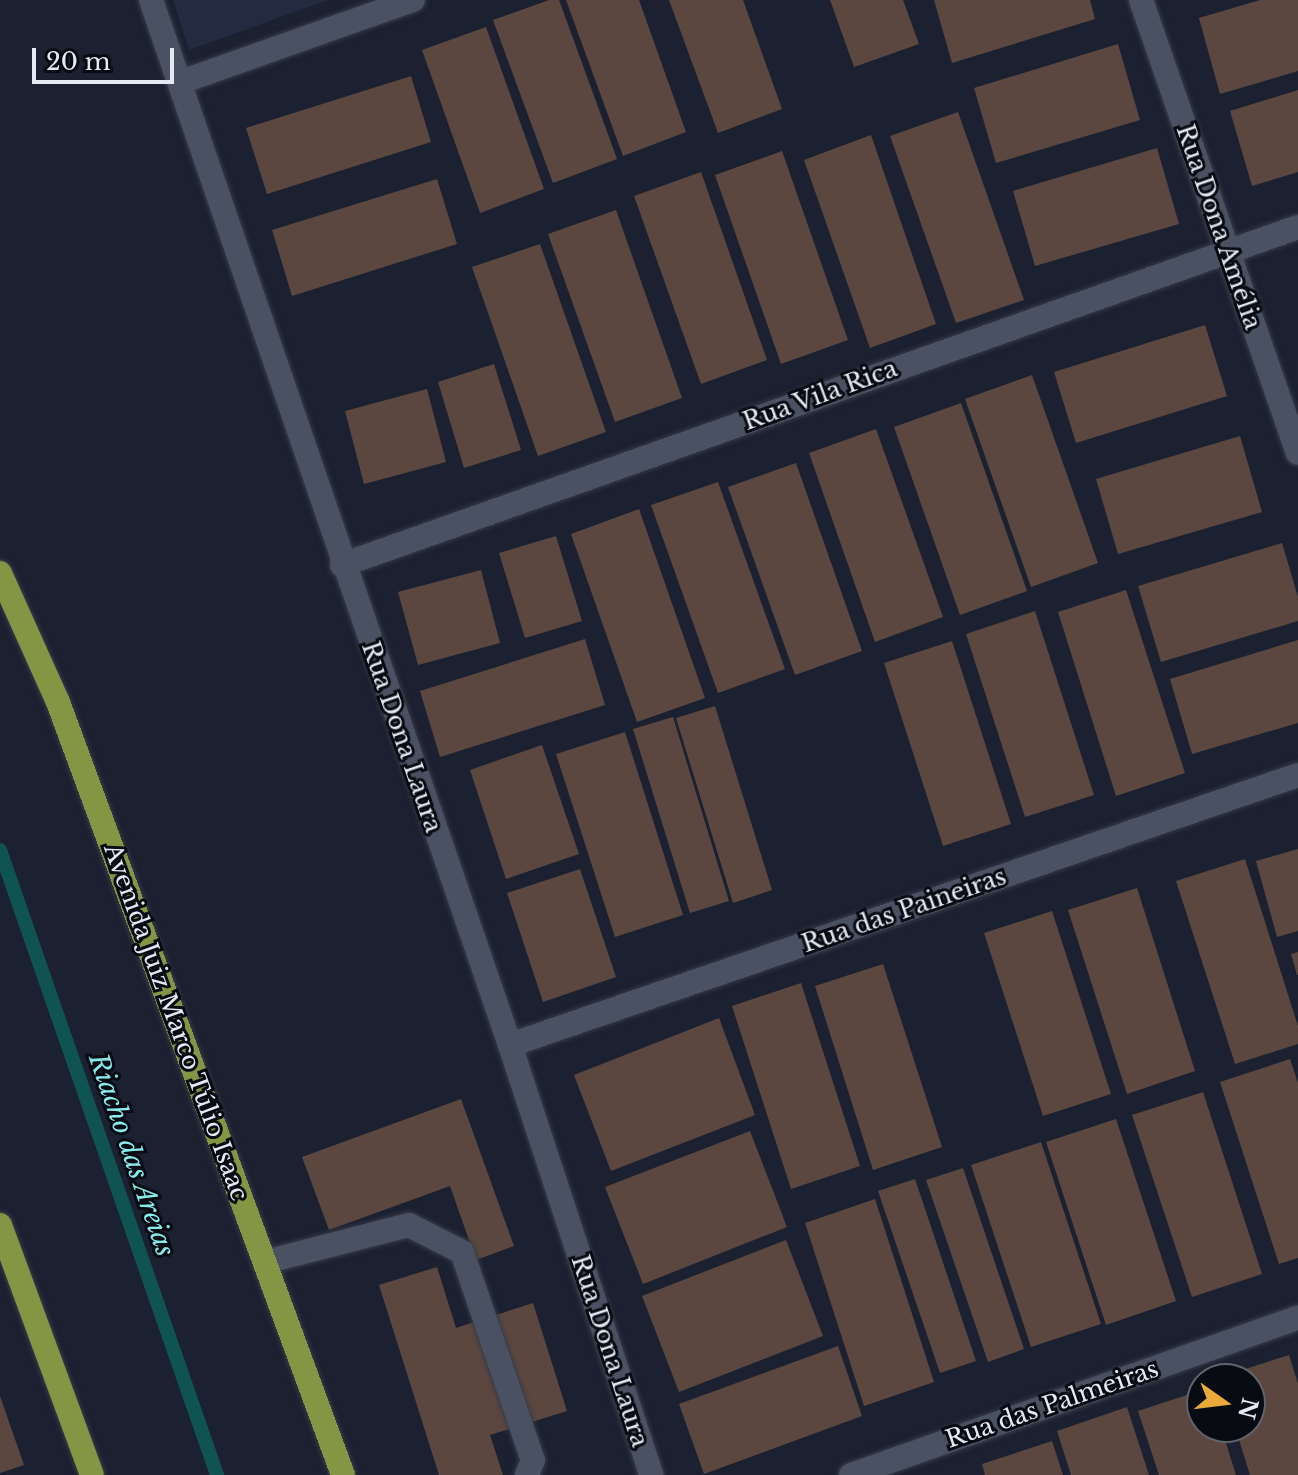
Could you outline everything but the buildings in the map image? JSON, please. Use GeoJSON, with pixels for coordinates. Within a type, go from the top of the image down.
{"type":"FeatureCollection","features":[{"type":"Feature","properties":{"kind":"main road","name":"Avenida Juiz Marco Túlio Isaac"},"geometry":{"type":"LineString","coordinates":[[0,573],[58,702],[343,1475]]}},
{"type":"Feature","properties":{"kind":"main road"},"geometry":{"type":"LineString","coordinates":[[0,1225],[92,1475]]}},
{"type":"Feature","properties":{"kind":"street","name":"Rua Dona Laura"},"geometry":{"type":"LineString","coordinates":[[151,0],[342,565],[510,1045],[651,1475]]}},
{"type":"Feature","properties":{"kind":"street"},"geometry":{"type":"LineString","coordinates":[[181,82],[413,0]]}},
{"type":"Feature","properties":{"kind":"street","name":"Rua Dona Amélia"},"geometry":{"type":"LineString","coordinates":[[1141,0],[1298,453]]}},
{"type":"Feature","properties":{"kind":"street","name":"Rua Vila Rica"},"geometry":{"type":"LineString","coordinates":[[342,565],[1298,227]]}},
{"type":"Feature","properties":{"kind":"street","name":"Rua das Paineiras"},"geometry":{"type":"LineString","coordinates":[[510,1045],[1298,775]]}},
{"type":"Feature","properties":{"kind":"street"},"geometry":{"type":"LineString","coordinates":[[265,1262],[409,1225],[462,1252],[533,1460],[527,1475]]}},
{"type":"Feature","properties":{"kind":"street","name":"Rua das Palmeiras"},"geometry":{"type":"LineString","coordinates":[[851,1475],[1298,1318]]}},
{"type":"Feature","properties":{"kind":"shaded area"},"geometry":{"type":"Polygon","coordinates":[[[173,0],[328,0],[189,50],[173,0]]]}},
{"type":"Feature","properties":{"kind":"waterway","name":"Riacho das Areias"},"geometry":{"type":"LineString","coordinates":[[0,850],[217,1475]]}}]}
